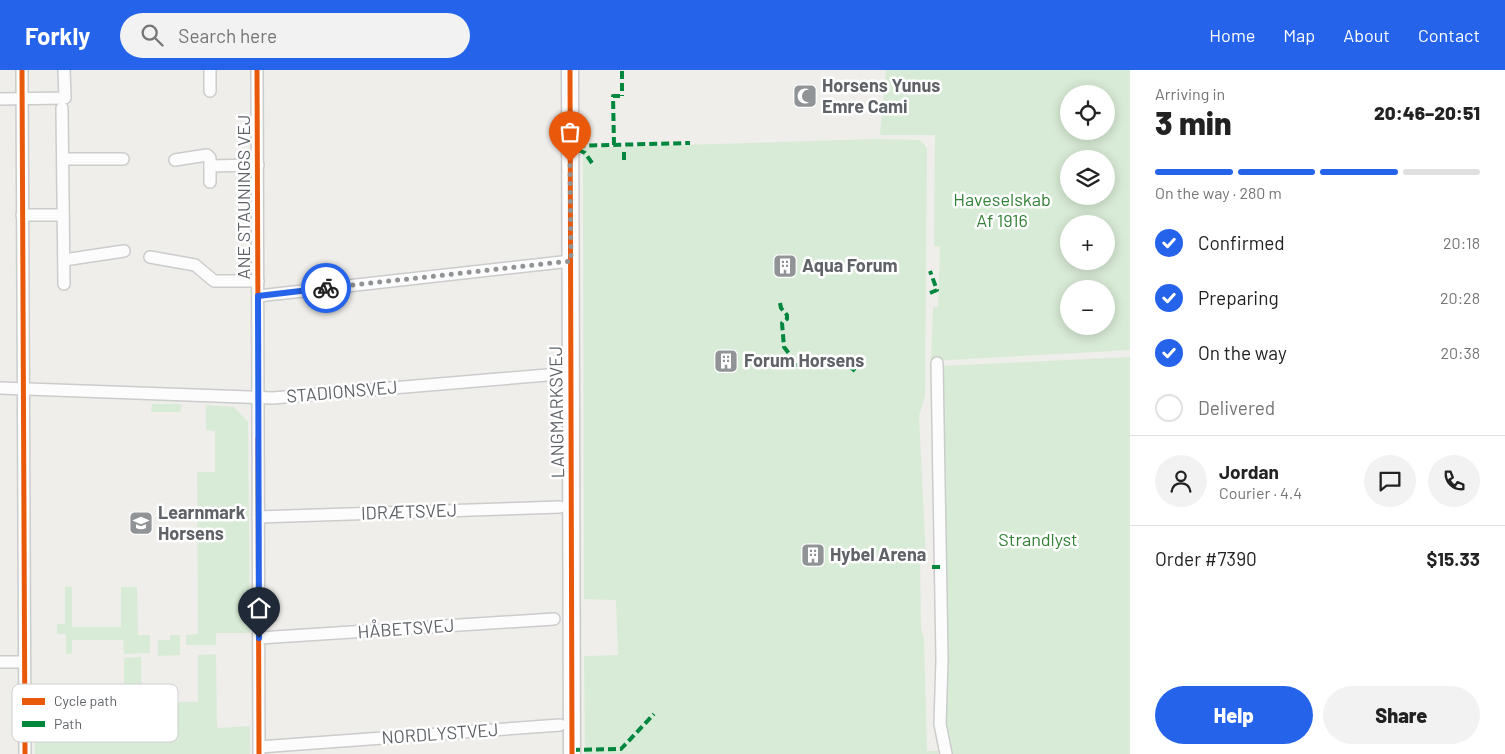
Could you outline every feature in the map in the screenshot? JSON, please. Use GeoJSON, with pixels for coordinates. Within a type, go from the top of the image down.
{"type":"FeatureCollection","features":[{"type":"Feature","properties":{"kind":"main road","name":"LANGMARKSVEJ"},"geometry":{"type":"LineString","coordinates":[[570,70],[572,754]]}},
{"type":"Feature","properties":{"kind":"street"},"geometry":{"type":"LineString","coordinates":[[22,70],[24,684]]}},
{"type":"Feature","properties":{"kind":"street"},"geometry":{"type":"LineString","coordinates":[[0,99],[65,98],[64,70]]}},
{"type":"Feature","properties":{"kind":"street"},"geometry":{"type":"LineString","coordinates":[[210,70],[210,91]]}},
{"type":"Feature","properties":{"kind":"street","name":"ANE STAUNINGS VEJ"},"geometry":{"type":"LineString","coordinates":[[257,70],[259,751]]}},
{"type":"Feature","properties":{"kind":"street"},"geometry":{"type":"LineString","coordinates":[[62,108],[64,284]]}},
{"type":"Feature","properties":{"kind":"street","name":"ANE STAUNINGS VEJ"},"geometry":{"type":"LineString","coordinates":[[174,160],[207,155],[210,158],[210,182]]}},
{"type":"Feature","properties":{"kind":"street"},"geometry":{"type":"LineString","coordinates":[[63,159],[123,159]]}},
{"type":"Feature","properties":{"kind":"street","name":"ANE STAUNINGS VEJ"},"geometry":{"type":"LineString","coordinates":[[210,166],[258,165]]}},
{"type":"Feature","properties":{"kind":"street"},"geometry":{"type":"LineString","coordinates":[[22,215],[63,215]]}},
{"type":"Feature","properties":{"kind":"street"},"geometry":{"type":"LineString","coordinates":[[64,260],[124,251]]}},
{"type":"Feature","properties":{"kind":"street","name":"ANE STAUNINGS VEJ"},"geometry":{"type":"LineString","coordinates":[[150,257],[195,265],[214,281],[258,281]]}},
{"type":"Feature","properties":{"kind":"street"},"geometry":{"type":"LineString","coordinates":[[258,296],[571,261]]}},
{"type":"Feature","properties":{"kind":"street"},"geometry":{"type":"LineString","coordinates":[[937,363],[942,658],[940,724],[946,754]]}},
{"type":"Feature","properties":{"kind":"street","name":"STADIONSVEJ"},"geometry":{"type":"LineString","coordinates":[[0,388],[258,397],[571,373]]}},
{"type":"Feature","properties":{"kind":"street","name":"IDRÆTSVEJ"},"geometry":{"type":"LineString","coordinates":[[258,517],[560,507]]}},
{"type":"Feature","properties":{"kind":"street","name":"HÅBETSVEJ"},"geometry":{"type":"LineString","coordinates":[[259,638],[554,619]]}},
{"type":"Feature","properties":{"kind":"street"},"geometry":{"type":"LineString","coordinates":[[0,662],[24,662]]}},
{"type":"Feature","properties":{"kind":"street","name":"NORDLYSTVEJ"},"geometry":{"type":"LineString","coordinates":[[259,751],[560,724]]}},
{"type":"Feature","properties":{"kind":"green space","name":"Haveselskab Af 1916"},"geometry":{"type":"Polygon","coordinates":[[[886,70],[1130,70],[1130,350],[931,361],[933,307],[938,307],[940,247],[934,246],[935,135],[880,135],[886,70]]]}},
{"type":"Feature","properties":{"kind":"green space"},"geometry":{"type":"Polygon","coordinates":[[[877,139],[920,140],[927,148],[925,396],[919,416],[926,559],[920,559],[921,629],[924,638],[927,751],[938,751],[938,754],[585,754],[584,656],[618,655],[616,600],[584,599],[583,148],[877,139]]]}},
{"type":"Feature","properties":{"kind":"green space","name":"Strandlyst"},"geometry":{"type":"Polygon","coordinates":[[[1130,357],[1130,754],[951,754],[946,720],[945,481],[941,366],[1130,357]]]}},
{"type":"Feature","properties":{"kind":"green space"},"geometry":{"type":"Polygon","coordinates":[[[152,404],[181,404],[181,412],[151,412],[152,404]]]}},
{"type":"Feature","properties":{"kind":"green space"},"geometry":{"type":"Polygon","coordinates":[[[206,405],[234,407],[248,422],[250,633],[216,633],[216,645],[186,645],[186,635],[198,634],[197,472],[215,472],[215,431],[206,430],[206,405]]]}},
{"type":"Feature","properties":{"kind":"green space"},"geometry":{"type":"Polygon","coordinates":[[[65,586],[72,587],[72,627],[121,627],[121,587],[137,587],[138,635],[150,635],[150,653],[124,654],[123,640],[72,640],[72,654],[66,654],[66,634],[57,634],[57,624],[65,624],[65,586]]]}},
{"type":"Feature","properties":{"kind":"green space"},"geometry":{"type":"Polygon","coordinates":[[[170,635],[180,635],[180,655],[158,656],[158,640],[170,640],[170,635]]]}},
{"type":"Feature","properties":{"kind":"green space"},"geometry":{"type":"Polygon","coordinates":[[[216,654],[217,728],[250,726],[250,754],[35,754],[35,742],[178,742],[178,702],[198,702],[198,655],[216,654]]]}},
{"type":"Feature","properties":{"kind":"green space"},"geometry":{"type":"Polygon","coordinates":[[[141,657],[142,684],[124,684],[124,658],[141,657]]]}},
{"type":"Feature","properties":{"kind":"marked path"},"geometry":{"type":"LineString","coordinates":[[622,71],[622,96]]}},
{"type":"Feature","properties":{"kind":"marked path"},"geometry":{"type":"LineString","coordinates":[[614,145],[613,96],[622,96],[622,98]]}},
{"type":"Feature","properties":{"kind":"marked path"},"geometry":{"type":"LineString","coordinates":[[592,163],[585,153],[570,146],[690,143]]}},
{"type":"Feature","properties":{"kind":"marked path"},"geometry":{"type":"LineString","coordinates":[[624,152],[624,162]]}},
{"type":"Feature","properties":{"kind":"marked path"},"geometry":{"type":"LineString","coordinates":[[930,271],[937,290],[930,293]]}},
{"type":"Feature","properties":{"kind":"marked path"},"geometry":{"type":"LineString","coordinates":[[780,303],[781,308],[787,315],[787,319],[782,323],[784,347],[791,356],[793,365],[798,365]]}},
{"type":"Feature","properties":{"kind":"marked path"},"geometry":{"type":"LineString","coordinates":[[803,365],[846,363],[855,371]]}},
{"type":"Feature","properties":{"kind":"marked path"},"geometry":{"type":"LineString","coordinates":[[932,567],[941,567]]}},
{"type":"Feature","properties":{"kind":"marked path"},"geometry":{"type":"LineString","coordinates":[[572,750],[621,749],[654,714]]}},
{"type":"Feature","properties":{"kind":"cycle path"},"geometry":{"type":"LineString","coordinates":[[22,70],[25,684]]}},
{"type":"Feature","properties":{"kind":"cycle path"},"geometry":{"type":"LineString","coordinates":[[257,70],[258,324]]}},
{"type":"Feature","properties":{"kind":"cycle path"},"geometry":{"type":"LineString","coordinates":[[570,70],[572,754]]}},
{"type":"Feature","properties":{"kind":"cycle path"},"geometry":{"type":"LineString","coordinates":[[258,438],[259,754]]}},
{"type":"Feature","properties":{"kind":"cycle path"},"geometry":{"type":"LineString","coordinates":[[25,742],[25,754]]}},
{"type":"Feature","properties":{"kind":"way so far"},"geometry":{"type":"LineString","coordinates":[[326,288],[571,261],[570,162]]}},
{"type":"Feature","properties":{"kind":"place","name":"Horsens Yunus Emre Cami"},"geometry":{"type":"Point","coordinates":[805,96]}},
{"type":"Feature","properties":{"kind":"place","name":"Aqua Forum"},"geometry":{"type":"Point","coordinates":[785,266]}},
{"type":"Feature","properties":{"kind":"place","name":"Forum Horsens"},"geometry":{"type":"Point","coordinates":[726,361]}},
{"type":"Feature","properties":{"kind":"place","name":"Learnmark Horsens"},"geometry":{"type":"Point","coordinates":[141,523]}},
{"type":"Feature","properties":{"kind":"place","name":"Hybel Arena"},"geometry":{"type":"Point","coordinates":[813,555]}},
{"type":"Feature","properties":{"kind":"route"},"geometry":{"type":"LineString","coordinates":[[259,638],[258,296],[326,288]]}}]}
